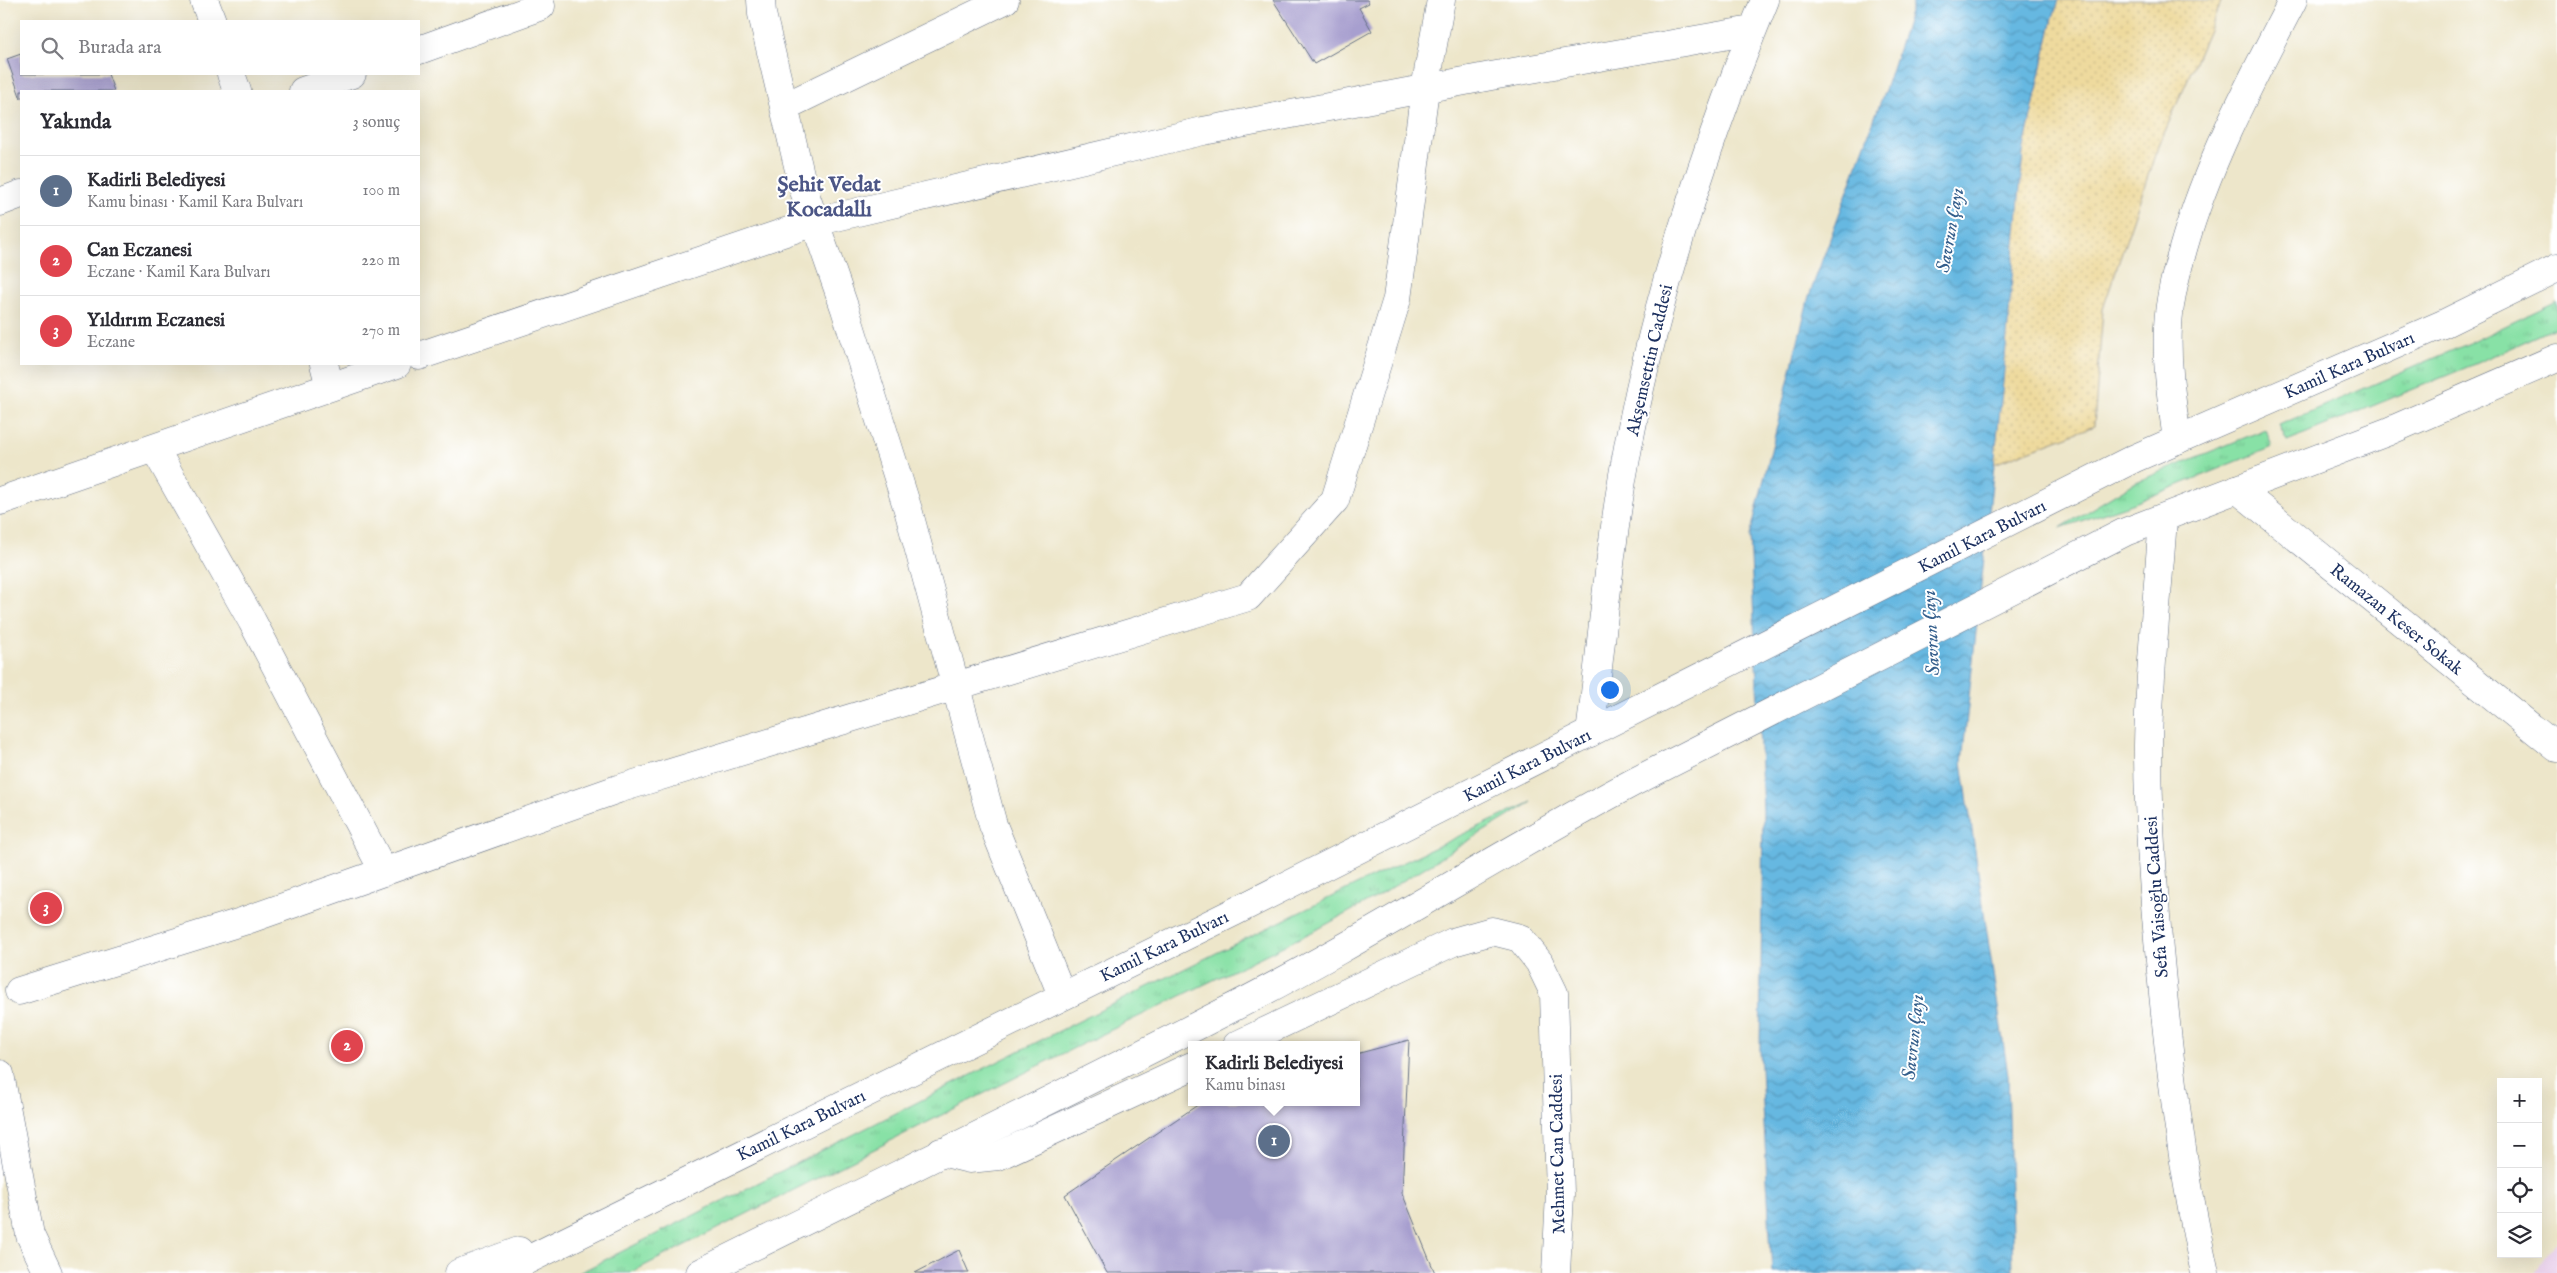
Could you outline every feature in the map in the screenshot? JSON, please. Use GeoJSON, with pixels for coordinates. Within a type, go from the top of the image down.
{"type":"FeatureCollection","features":[{"type":"Feature","properties":{"kind":"street"},"geometry":{"type":"LineString","coordinates":[[204,0],[212,20]]}},
{"type":"Feature","properties":{"kind":"street"},"geometry":{"type":"LineString","coordinates":[[761,0],[762,14],[804,191],[845,309],[909,513],[993,825],[1062,995]]}},
{"type":"Feature","properties":{"kind":"street"},"geometry":{"type":"LineString","coordinates":[[784,107],[1005,0]]}},
{"type":"Feature","properties":{"kind":"street"},"geometry":{"type":"LineString","coordinates":[[19,991],[244,921],[618,790],[1248,597],[1335,500],[1397,300],[1425,89],[1441,0]]}},
{"type":"Feature","properties":{"kind":"street","name":"Akşemsettin Caddesi"},"geometry":{"type":"LineString","coordinates":[[1590,733],[1602,648],[1608,566],[1638,401],[1656,321],[1696,183],[1752,30],[1765,0]]}},
{"type":"Feature","properties":{"kind":"street"},"geometry":{"type":"LineString","coordinates":[[2177,440],[2168,376],[2168,325],[2175,279],[2206,180],[2238,107],[2293,0]]}},
{"type":"Feature","properties":{"kind":"street"},"geometry":{"type":"LineString","coordinates":[[420,50],[542,6]]}},
{"type":"Feature","properties":{"kind":"street"},"geometry":{"type":"LineString","coordinates":[[420,356],[815,222],[1203,131],[1752,30]]}},
{"type":"Feature","properties":{"kind":"street"},"geometry":{"type":"LineString","coordinates":[[231,75],[237,90]]}},
{"type":"Feature","properties":{"kind":"street"},"geometry":{"type":"LineString","coordinates":[[306,90],[349,75]]}},
{"type":"Feature","properties":{"kind":"street"},"geometry":{"type":"LineString","coordinates":[[0,202],[20,194]]}},
{"type":"Feature","properties":{"kind":"street","name":"Kamil Kara Bulvarı"},"geometry":{"type":"LineString","coordinates":[[501,1273],[1624,717],[2133,459],[2443,324],[2557,268]]}},
{"type":"Feature","properties":{"kind":"street"},"geometry":{"type":"LineString","coordinates":[[700,1273],[1223,1013],[1338,951],[1561,820],[2125,532],[2387,432],[2557,358]]}},
{"type":"Feature","properties":{"kind":"street"},"geometry":{"type":"LineString","coordinates":[[0,501],[155,448],[327,376],[391,365]]}},
{"type":"Feature","properties":{"kind":"street"},"geometry":{"type":"LineString","coordinates":[[155,448],[252,621],[384,872]]}},
{"type":"Feature","properties":{"kind":"street","name":"Ramazan Keser Sokak"},"geometry":{"type":"LineString","coordinates":[[2237,489],[2557,748]]}},
{"type":"Feature","properties":{"kind":"street","name":"Sefa Vaisoğlu Caddesi"},"geometry":{"type":"LineString","coordinates":[[2163,518],[2148,745],[2150,855],[2164,1010],[2178,1128],[2190,1204],[2205,1273]]}},
{"type":"Feature","properties":{"kind":"street","name":"Mehmet Can Caddesi"},"geometry":{"type":"LineString","coordinates":[[1245,1041],[1453,942],[1492,931],[1520,938],[1539,962],[1554,993],[1560,1194],[1556,1273]]}},
{"type":"Feature","properties":{"kind":"street"},"geometry":{"type":"LineString","coordinates":[[941,1152],[969,1159],[998,1156],[1188,1068]]}},
{"type":"Feature","properties":{"kind":"street"},"geometry":{"type":"LineString","coordinates":[[0,1074],[30,1235],[31,1273]]}},
{"type":"Feature","properties":{"kind":"street"},"geometry":{"type":"LineString","coordinates":[[459,1273],[624,1212]]}},
{"type":"Feature","properties":{"kind":"street"},"geometry":{"type":"LineString","coordinates":[[30,1235],[48,1273]]}},
{"type":"Feature","properties":{"kind":"shaded area"},"geometry":{"type":"Polygon","coordinates":[[[2557,1242],[2557,1273],[2535,1273],[2557,1242]]]}},
{"type":"Feature","properties":{"kind":"green space"},"geometry":{"type":"Polygon","coordinates":[[[2557,301],[2557,327],[2470,366],[2287,441],[2279,425],[2472,342],[2557,301]]]}},
{"type":"Feature","properties":{"kind":"green space"},"geometry":{"type":"Polygon","coordinates":[[[2266,429],[2272,447],[2132,504],[2060,528],[2136,482],[2266,429]]]}},
{"type":"Feature","properties":{"kind":"green space"},"geometry":{"type":"Polygon","coordinates":[[[1532,802],[1373,899],[1318,929],[1062,1054],[630,1273],[579,1273],[935,1093],[1292,916],[1532,802]]]}},
{"type":"Feature","properties":{"kind":"sand"},"geometry":{"type":"Polygon","coordinates":[[[2059,0],[2222,0],[2156,152],[2103,309],[2094,426],[1994,464],[2023,152],[2053,17],[2059,0]]]}},
{"type":"Feature","properties":{"kind":"water","name":"Savrun Çayı"},"geometry":{"type":"Polygon","coordinates":[[[1914,0],[2059,0],[2053,17],[2023,152],[2003,382],[1962,762],[2008,1075],[2013,1273],[1772,1273],[1760,1050],[1763,811],[1750,536],[1809,296],[1886,87],[1914,0]]]}},
{"type":"Feature","properties":{"kind":"building"},"geometry":{"type":"Polygon","coordinates":[[[1273,0],[1367,0],[1369,3],[1359,8],[1372,31],[1314,64],[1273,0]]]}},
{"type":"Feature","properties":{"kind":"building"},"geometry":{"type":"Polygon","coordinates":[[[20,54],[20,75],[108,75],[114,90],[20,90],[20,96],[7,59],[20,54]]]}},
{"type":"Feature","properties":{"kind":"building"},"geometry":{"type":"Polygon","coordinates":[[[1409,1040],[1402,1193],[1435,1273],[1107,1273],[1065,1195],[1196,1106],[1360,1106],[1360,1053],[1409,1040]]]}},
{"type":"Feature","properties":{"kind":"building"},"geometry":{"type":"Polygon","coordinates":[[[959,1250],[969,1273],[915,1273],[959,1250]]]}},
{"type":"Feature","properties":{"kind":"place","name":"Yıldırım Eczanesi"},"geometry":{"type":"Point","coordinates":[46,908]}},
{"type":"Feature","properties":{"kind":"place","name":"Can Eczanesi"},"geometry":{"type":"Point","coordinates":[347,1046]}},
{"type":"Feature","properties":{"kind":"place","name":"Kadirli Belediyesi"},"geometry":{"type":"Point","coordinates":[1274,1141]}},
{"type":"Feature","properties":{"kind":"district","name":"Şehit Vedat Kocadallı"},"geometry":{"type":"Point","coordinates":[829,196]}}]}
